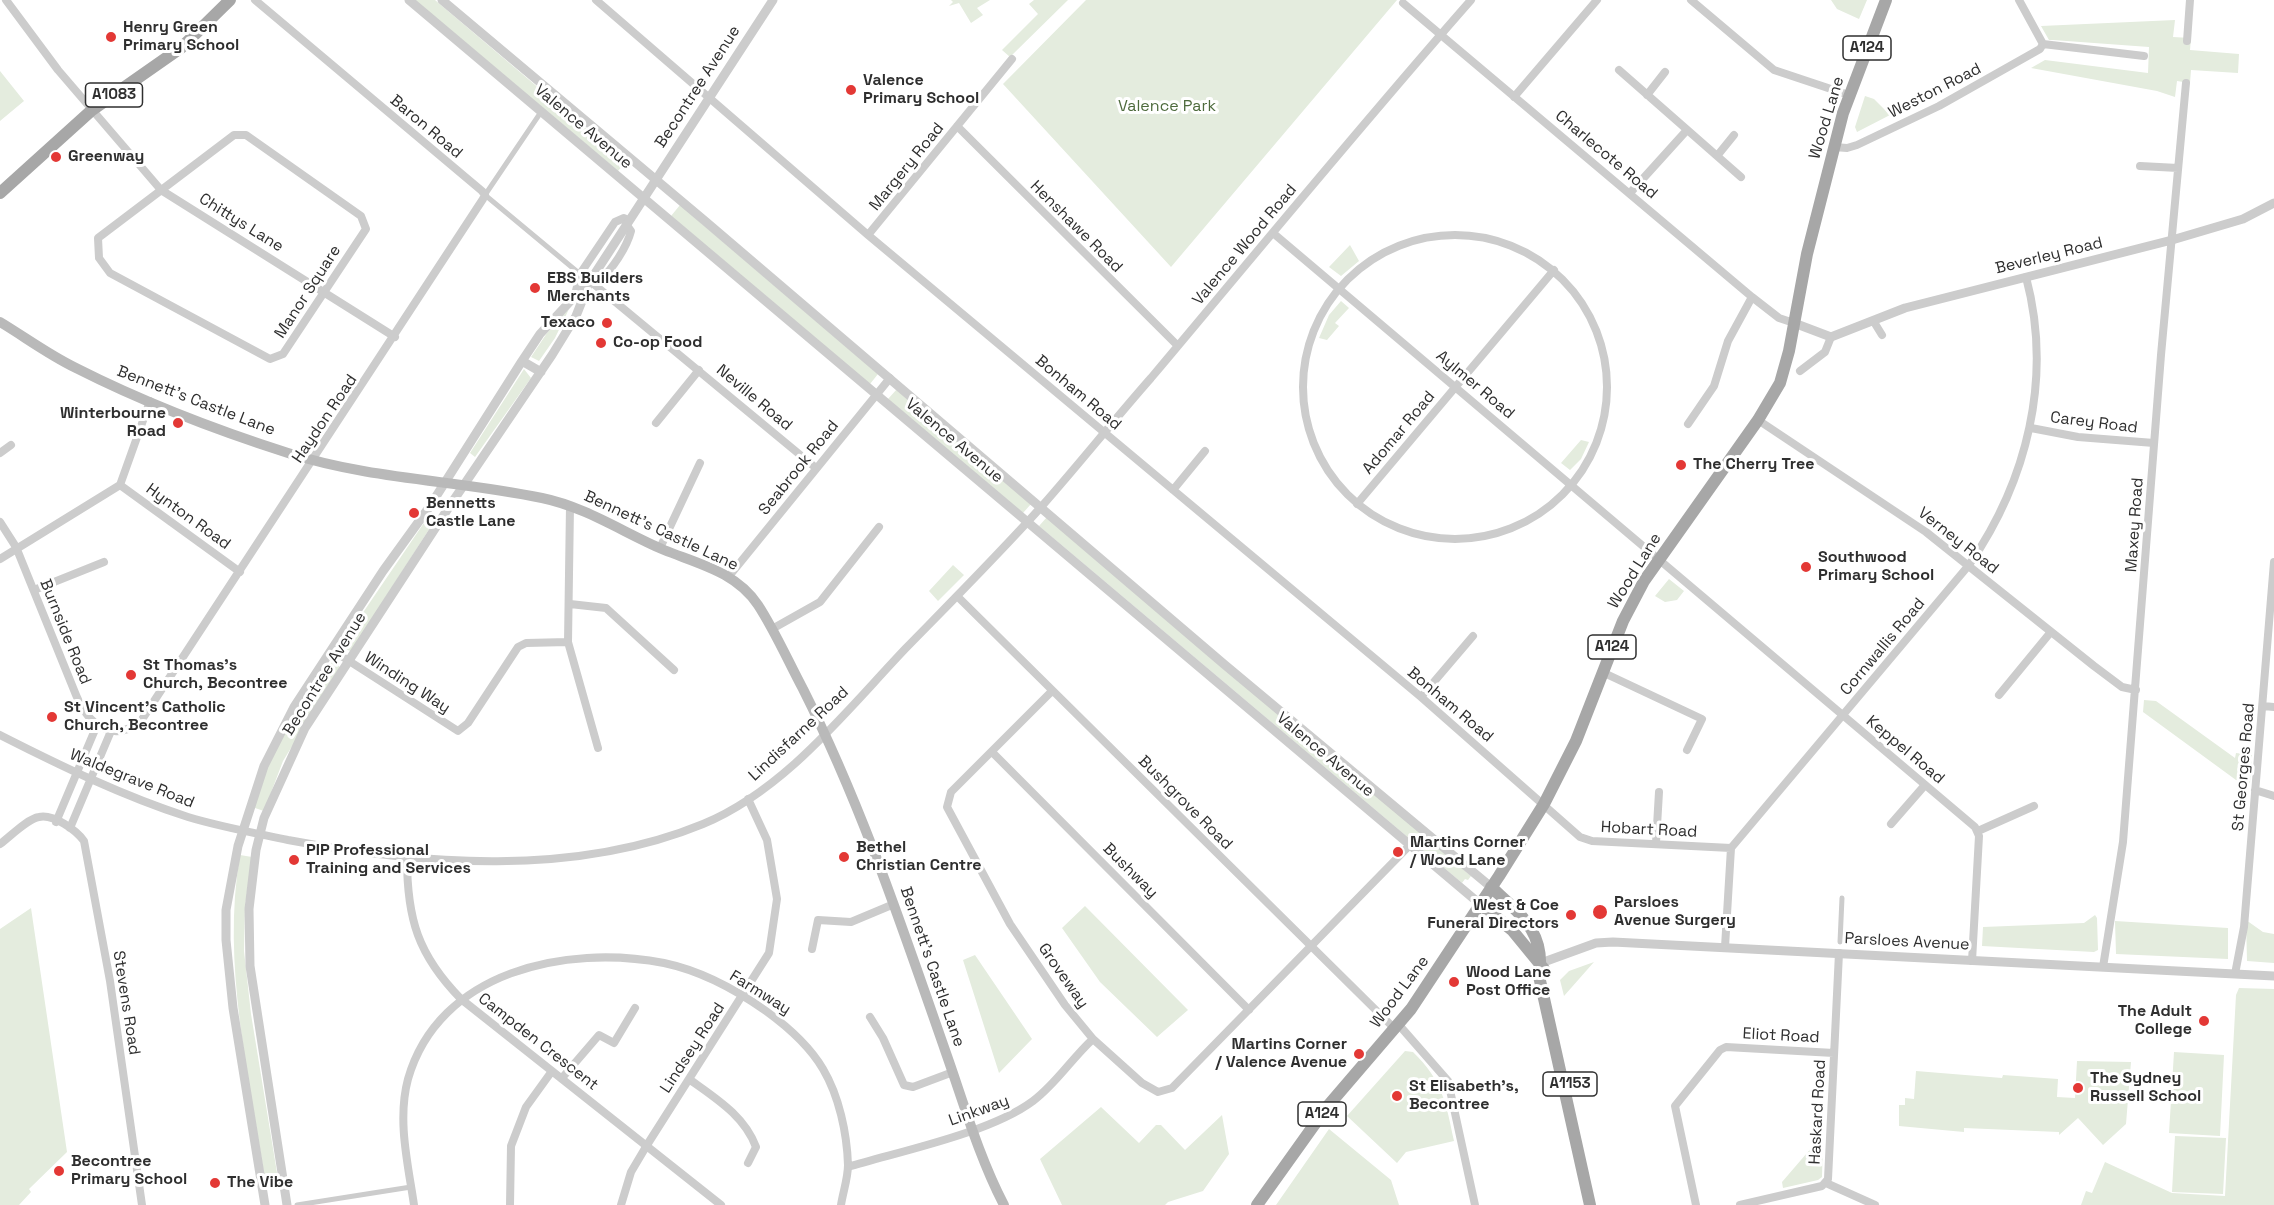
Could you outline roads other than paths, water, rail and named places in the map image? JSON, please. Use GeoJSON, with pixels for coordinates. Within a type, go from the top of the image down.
{"type":"FeatureCollection","features":[{"type":"Feature","properties":{"kind":"main road","name":"A1083"},"geometry":{"type":"LineString","coordinates":[[0,193],[92,110],[182,47],[230,0]]}},
{"type":"Feature","properties":{"kind":"main road","name":"Wood Lane"},"geometry":{"type":"LineString","coordinates":[[1257,1205],[1327,1107],[1397,1027],[1544,804],[1576,741],[1623,621],[1659,559],[1758,420],[1780,383],[1807,254],[1834,147],[1849,95],[1886,0]]}},
{"type":"Feature","properties":{"kind":"main road","name":"Bennett's Castle Lane"},"geometry":{"type":"LineString","coordinates":[[0,322],[73,367],[150,401],[314,460],[377,476],[463,485],[543,498],[570,506],[660,548],[729,575],[757,603],[824,732],[894,904],[973,1130],[1004,1205]]}},
{"type":"Feature","properties":{"kind":"main road","name":"A1153"},"geometry":{"type":"LineString","coordinates":[[1491,887],[1530,925],[1542,952],[1539,976],[1590,1205]]}},
{"type":"Feature","properties":{"kind":"main road"},"geometry":{"type":"LineString","coordinates":[[1480,904],[1512,930],[1531,956],[1541,963]]}},
{"type":"Feature","properties":{"kind":"main road","name":"A1153"},"geometry":{"type":"LineString","coordinates":[[1541,963],[1598,1205]]}},
{"type":"Feature","properties":{"kind":"street","name":"Chittys Lane"},"geometry":{"type":"LineString","coordinates":[[6,0],[58,70],[161,189],[395,337]]}},
{"type":"Feature","properties":{"kind":"street","name":"Baron Road"},"geometry":{"type":"LineString","coordinates":[[255,0],[580,274]]}},
{"type":"Feature","properties":{"kind":"street","name":"Valence Avenue"},"geometry":{"type":"LineString","coordinates":[[409,0],[1480,904]]}},
{"type":"Feature","properties":{"kind":"street","name":"Valence Avenue"},"geometry":{"type":"LineString","coordinates":[[442,0],[1491,887]]}},
{"type":"Feature","properties":{"kind":"street","name":"Bonham Road"},"geometry":{"type":"LineString","coordinates":[[596,0],[868,235],[1420,697],[1544,804]]}},
{"type":"Feature","properties":{"kind":"street","name":"Becontree Avenue"},"geometry":{"type":"LineString","coordinates":[[287,1205],[250,966],[249,909],[260,834],[282,774],[305,728],[463,485],[541,372],[576,316],[590,281],[773,0]]}},
{"type":"Feature","properties":{"kind":"street","name":"Valence Wood Road"},"geometry":{"type":"LineString","coordinates":[[1040,508],[1471,0]]}},
{"type":"Feature","properties":{"kind":"street"},"geometry":{"type":"LineString","coordinates":[[1514,97],[1597,0]]}},
{"type":"Feature","properties":{"kind":"street"},"geometry":{"type":"LineString","coordinates":[[1691,0],[1774,70],[1849,95]]}},
{"type":"Feature","properties":{"kind":"street"},"geometry":{"type":"LineString","coordinates":[[2019,0],[2043,44],[2144,56]]}},
{"type":"Feature","properties":{"kind":"street"},"geometry":{"type":"LineString","coordinates":[[2187,41],[2190,0]]}},
{"type":"Feature","properties":{"kind":"street","name":"Charlecote Road"},"geometry":{"type":"LineString","coordinates":[[1403,3],[1752,297],[1779,318],[1794,323]]}},
{"type":"Feature","properties":{"kind":"street","name":"Weston Road"},"geometry":{"type":"LineString","coordinates":[[1834,147],[1847,148],[1857,145],[1939,106],[2040,50],[2043,44]]}},
{"type":"Feature","properties":{"kind":"street","name":"Margery Road"},"geometry":{"type":"LineString","coordinates":[[868,235],[1012,59]]}},
{"type":"Feature","properties":{"kind":"street"},"geometry":{"type":"LineString","coordinates":[[1619,70],[1741,177]]}},
{"type":"Feature","properties":{"kind":"street"},"geometry":{"type":"LineString","coordinates":[[1647,95],[1665,72]]}},
{"type":"Feature","properties":{"kind":"street","name":"Maxey Road"},"geometry":{"type":"LineString","coordinates":[[2103,967],[2123,842],[2154,443],[2186,83]]}},
{"type":"Feature","properties":{"kind":"street","name":"Haydon Road"},"geometry":{"type":"LineString","coordinates":[[122,732],[141,721],[541,112]]}},
{"type":"Feature","properties":{"kind":"street","name":"Henshawe Road"},"geometry":{"type":"LineString","coordinates":[[957,126],[1178,346]]}},
{"type":"Feature","properties":{"kind":"street"},"geometry":{"type":"LineString","coordinates":[[1630,193],[1687,130]]}},
{"type":"Feature","properties":{"kind":"street","name":"Manor Square"},"geometry":{"type":"LineString","coordinates":[[234,135],[246,135],[361,216],[366,229],[282,354],[270,359],[110,273],[99,258],[98,238],[161,189],[234,135]]}},
{"type":"Feature","properties":{"kind":"street"},"geometry":{"type":"LineString","coordinates":[[1717,156],[1734,135]]}},
{"type":"Feature","properties":{"kind":"street"},"geometry":{"type":"LineString","coordinates":[[2140,166],[2178,168]]}},
{"type":"Feature","properties":{"kind":"street","name":"Beverley Road"},"geometry":{"type":"LineString","coordinates":[[1831,337],[1905,308],[2172,240],[2243,219],[2274,203]]}},
{"type":"Feature","properties":{"kind":"street","name":"Becontree Avenue"},"geometry":{"type":"LineString","coordinates":[[575,296],[580,274],[615,222],[624,218],[627,222]]}},
{"type":"Feature","properties":{"kind":"street","name":"Aylmer Road"},"geometry":{"type":"LineString","coordinates":[[1273,233],[1659,559]]}},
{"type":"Feature","properties":{"kind":"street"},"geometry":{"type":"LineString","coordinates":[[1471,235],[1507,243],[1540,259],[1554,270],[1575,292],[1591,317],[1605,354],[1608,374],[1607,404],[1601,433],[1584,469],[1572,485],[1530,520],[1513,528],[1478,538],[1441,539],[1405,531],[1388,524],[1357,504],[1344,491],[1322,461],[1311,436],[1305,409],[1304,372],[1312,336],[1328,303],[1339,288],[1366,263],[1382,253],[1416,239],[1434,236],[1471,235]]}},
{"type":"Feature","properties":{"kind":"street","name":"Adomar Road"},"geometry":{"type":"LineString","coordinates":[[1357,504],[1554,270]]}},
{"type":"Feature","properties":{"kind":"street","name":"Cornwallis Road"},"geometry":{"type":"LineString","coordinates":[[1731,848],[1969,566],[1989,537],[2009,497],[2031,428],[2037,358],[2033,303],[2026,277]]}},
{"type":"Feature","properties":{"kind":"street","name":"Becontree Avenue"},"geometry":{"type":"LineString","coordinates":[[265,1205],[233,1008],[226,940],[226,910],[242,830],[277,735],[540,334],[590,281]]}},
{"type":"Feature","properties":{"kind":"street","name":"Neville Road"},"geometry":{"type":"LineString","coordinates":[[590,281],[816,468]]}},
{"type":"Feature","properties":{"kind":"street"},"geometry":{"type":"LineString","coordinates":[[1688,424],[1714,386],[1728,340],[1752,297]]}},
{"type":"Feature","properties":{"kind":"street"},"geometry":{"type":"LineString","coordinates":[[1874,322],[1882,335]]}},
{"type":"Feature","properties":{"kind":"street"},"geometry":{"type":"LineString","coordinates":[[1794,323],[1831,337],[1825,352],[1800,371]]}},
{"type":"Feature","properties":{"kind":"street"},"geometry":{"type":"LineString","coordinates":[[522,361],[541,372]]}},
{"type":"Feature","properties":{"kind":"street"},"geometry":{"type":"LineString","coordinates":[[656,423],[699,370]]}},
{"type":"Feature","properties":{"kind":"street","name":"Seabrook Road"},"geometry":{"type":"LineString","coordinates":[[729,575],[890,378]]}},
{"type":"Feature","properties":{"kind":"street"},"geometry":{"type":"LineString","coordinates":[[0,559],[16,547],[120,485],[150,401]]}},
{"type":"Feature","properties":{"kind":"street","name":"Verney Road"},"geometry":{"type":"LineString","coordinates":[[1758,420],[1865,489],[1969,566],[2050,633],[2122,687],[2136,690]]}},
{"type":"Feature","properties":{"kind":"street","name":"Carey Road"},"geometry":{"type":"LineString","coordinates":[[2031,428],[2078,437],[2154,443]]}},
{"type":"Feature","properties":{"kind":"street"},"geometry":{"type":"LineString","coordinates":[[0,453],[11,445]]}},
{"type":"Feature","properties":{"kind":"street"},"geometry":{"type":"LineString","coordinates":[[1173,490],[1205,451]]}},
{"type":"Feature","properties":{"kind":"street"},"geometry":{"type":"LineString","coordinates":[[660,548],[700,463]]}},
{"type":"Feature","properties":{"kind":"street","name":"Hynton Road"},"geometry":{"type":"LineString","coordinates":[[120,485],[240,572]]}},
{"type":"Feature","properties":{"kind":"street"},"geometry":{"type":"LineString","coordinates":[[570,506],[570,604],[567,642],[598,748]]}},
{"type":"Feature","properties":{"kind":"street","name":"Lindisfarne Road"},"geometry":{"type":"LineString","coordinates":[[260,834],[364,854],[465,860],[537,858],[608,851],[655,841],[706,823],[748,799],[773,781],[824,732],[1040,508]]}},
{"type":"Feature","properties":{"kind":"street","name":"Burnside Road"},"geometry":{"type":"LineString","coordinates":[[0,522],[16,547],[81,707],[97,725],[111,731],[122,732]]}},
{"type":"Feature","properties":{"kind":"street"},"geometry":{"type":"LineString","coordinates":[[772,629],[820,602],[879,527]]}},
{"type":"Feature","properties":{"kind":"street","name":"Keppel Road"},"geometry":{"type":"LineString","coordinates":[[1659,559],[1978,831]]}},
{"type":"Feature","properties":{"kind":"street"},"geometry":{"type":"LineString","coordinates":[[34,590],[104,562]]}},
{"type":"Feature","properties":{"kind":"street","name":"St Georges Road"},"geometry":{"type":"LineString","coordinates":[[2235,974],[2244,927],[2274,562]]}},
{"type":"Feature","properties":{"kind":"street","name":"Bushgrove Road"},"geometry":{"type":"LineString","coordinates":[[957,596],[1312,948],[1397,1027],[1448,1081],[1475,1205]]}},
{"type":"Feature","properties":{"kind":"street"},"geometry":{"type":"LineString","coordinates":[[570,604],[606,609],[674,670]]}},
{"type":"Feature","properties":{"kind":"street"},"geometry":{"type":"LineString","coordinates":[[1999,695],[2050,633]]}},
{"type":"Feature","properties":{"kind":"street"},"geometry":{"type":"LineString","coordinates":[[1420,697],[1473,636]]}},
{"type":"Feature","properties":{"kind":"street","name":"Winding Way"},"geometry":{"type":"LineString","coordinates":[[332,650],[458,731],[468,723],[519,647],[526,643],[567,642]]}},
{"type":"Feature","properties":{"kind":"street"},"geometry":{"type":"LineString","coordinates":[[1602,672],[1702,719],[1688,750]]}},
{"type":"Feature","properties":{"kind":"street","name":"Groveway"},"geometry":{"type":"LineString","coordinates":[[1052,691],[951,792],[947,807],[1010,924],[1065,1005],[1093,1039],[1151,1090],[1166,1091],[1312,948],[1409,846]]}},
{"type":"Feature","properties":{"kind":"street"},"geometry":{"type":"LineString","coordinates":[[2263,706],[2274,707]]}},
{"type":"Feature","properties":{"kind":"street"},"geometry":{"type":"LineString","coordinates":[[56,822],[97,725]]}},
{"type":"Feature","properties":{"kind":"street"},"geometry":{"type":"LineString","coordinates":[[0,844],[38,817],[70,828],[111,731]]}},
{"type":"Feature","properties":{"kind":"street","name":"Waldegrave Road"},"geometry":{"type":"LineString","coordinates":[[0,735],[77,772],[191,818],[260,834]]}},
{"type":"Feature","properties":{"kind":"street","name":"Bushway"},"geometry":{"type":"LineString","coordinates":[[992,752],[1249,1010]]}},
{"type":"Feature","properties":{"kind":"street"},"geometry":{"type":"LineString","coordinates":[[1891,824],[1925,785]]}},
{"type":"Feature","properties":{"kind":"street"},"geometry":{"type":"LineString","coordinates":[[2255,790],[2274,796]]}},
{"type":"Feature","properties":{"kind":"street"},"geometry":{"type":"LineString","coordinates":[[1656,843],[1659,792]]}},
{"type":"Feature","properties":{"kind":"street","name":"Lindsey Road"},"geometry":{"type":"LineString","coordinates":[[621,1205],[631,1172],[769,953],[777,899],[767,840],[748,799]]}},
{"type":"Feature","properties":{"kind":"street","name":"Hobart Road"},"geometry":{"type":"LineString","coordinates":[[1544,804],[1580,837],[1592,841],[1731,848]]}},
{"type":"Feature","properties":{"kind":"street"},"geometry":{"type":"LineString","coordinates":[[1972,961],[1978,831],[2034,806]]}},
{"type":"Feature","properties":{"kind":"street","name":"Stevens Road"},"geometry":{"type":"LineString","coordinates":[[70,828],[84,840],[89,859],[142,1205]]}},
{"type":"Feature","properties":{"kind":"street"},"geometry":{"type":"LineString","coordinates":[[1725,947],[1731,848]]}},
{"type":"Feature","properties":{"kind":"street","name":"Campden Crescent"},"geometry":{"type":"LineString","coordinates":[[407,858],[409,906],[414,928],[428,961],[461,999],[720,1205]]}},
{"type":"Feature","properties":{"kind":"street"},"geometry":{"type":"LineString","coordinates":[[1839,947],[1842,898]]}},
{"type":"Feature","properties":{"kind":"street"},"geometry":{"type":"LineString","coordinates":[[812,949],[818,920],[851,922],[894,904]]}},
{"type":"Feature","properties":{"kind":"street","name":"Parsloes Avenue"},"geometry":{"type":"LineString","coordinates":[[1541,963],[1596,943],[1613,942],[1725,947],[1839,947],[1972,961],[2274,976]]}},
{"type":"Feature","properties":{"kind":"street","name":"Haskard Road"},"geometry":{"type":"LineString","coordinates":[[1740,1205],[1776,1199],[1826,1183],[1839,947]]}},
{"type":"Feature","properties":{"kind":"street","name":"Farmway"},"geometry":{"type":"LineString","coordinates":[[414,1205],[403,1124],[408,1079],[425,1039],[441,1018],[461,999],[487,982],[516,970],[541,964],[600,958],[664,963],[704,975],[744,996],[790,1028],[822,1067],[840,1113],[848,1167],[841,1205]]}},
{"type":"Feature","properties":{"kind":"street"},"geometry":{"type":"LineString","coordinates":[[562,1078],[599,1035],[614,1043],[635,1008]]}},
{"type":"Feature","properties":{"kind":"street"},"geometry":{"type":"LineString","coordinates":[[870,1017],[883,1038],[904,1085],[913,1087],[953,1072]]}},
{"type":"Feature","properties":{"kind":"street","name":"Linkway"},"geometry":{"type":"LineString","coordinates":[[848,1167],[973,1130],[1018,1112],[1035,1100],[1093,1039]]}},
{"type":"Feature","properties":{"kind":"street","name":"Eliot Road"},"geometry":{"type":"LineString","coordinates":[[1696,1205],[1675,1106],[1720,1050],[1726,1047],[1834,1053]]}},
{"type":"Feature","properties":{"kind":"street"},"geometry":{"type":"LineString","coordinates":[[510,1205],[511,1146],[526,1107],[552,1071]]}},
{"type":"Feature","properties":{"kind":"street"},"geometry":{"type":"LineString","coordinates":[[689,1079],[737,1115],[752,1136],[756,1146],[748,1162]]}},
{"type":"Feature","properties":{"kind":"street"},"geometry":{"type":"LineString","coordinates":[[1826,1183],[1875,1205]]}},
{"type":"Feature","properties":{"kind":"street"},"geometry":{"type":"LineString","coordinates":[[297,1205],[411,1187]]}},
{"type":"Feature","properties":{"kind":"place","name":"Henry Green Primary School"},"geometry":{"type":"Point","coordinates":[111,37]}},
{"type":"Feature","properties":{"kind":"place","name":"Valence Primary School"},"geometry":{"type":"Point","coordinates":[851,90]}},
{"type":"Feature","properties":{"kind":"place","name":"Greenway"},"geometry":{"type":"Point","coordinates":[56,157]}},
{"type":"Feature","properties":{"kind":"place","name":"EBS Builders Merchants"},"geometry":{"type":"Point","coordinates":[535,288]}},
{"type":"Feature","properties":{"kind":"place","name":"Texaco"},"geometry":{"type":"Point","coordinates":[607,323]}},
{"type":"Feature","properties":{"kind":"place","name":"Co-op Food"},"geometry":{"type":"Point","coordinates":[601,343]}},
{"type":"Feature","properties":{"kind":"place","name":"Winterbourne Road"},"geometry":{"type":"Point","coordinates":[178,423]}},
{"type":"Feature","properties":{"kind":"place","name":"The Cherry Tree"},"geometry":{"type":"Point","coordinates":[1681,465]}},
{"type":"Feature","properties":{"kind":"place","name":"Bennetts Castle Lane"},"geometry":{"type":"Point","coordinates":[414,513]}},
{"type":"Feature","properties":{"kind":"place","name":"Southwood Primary School"},"geometry":{"type":"Point","coordinates":[1806,567]}},
{"type":"Feature","properties":{"kind":"place","name":"St Thomas's Church, Becontree"},"geometry":{"type":"Point","coordinates":[131,675]}},
{"type":"Feature","properties":{"kind":"place","name":"St Vincent's Catholic Church, Becontree"},"geometry":{"type":"Point","coordinates":[52,717]}},
{"type":"Feature","properties":{"kind":"place","name":"Martins Corner / Wood Lane"},"geometry":{"type":"Point","coordinates":[1398,852]}},
{"type":"Feature","properties":{"kind":"place","name":"Bethel Christian Centre"},"geometry":{"type":"Point","coordinates":[844,857]}},
{"type":"Feature","properties":{"kind":"place","name":"PIP Professional Training and Services"},"geometry":{"type":"Point","coordinates":[294,860]}},
{"type":"Feature","properties":{"kind":"place","name":"Parsloes Avenue Surgery"},"geometry":{"type":"Point","coordinates":[1600,912]}},
{"type":"Feature","properties":{"kind":"place","name":"West & Coe Funeral Directors"},"geometry":{"type":"Point","coordinates":[1571,915]}},
{"type":"Feature","properties":{"kind":"place","name":"Wood Lane Post Office"},"geometry":{"type":"Point","coordinates":[1454,982]}},
{"type":"Feature","properties":{"kind":"place","name":"The Adult College"},"geometry":{"type":"Point","coordinates":[2204,1021]}},
{"type":"Feature","properties":{"kind":"place","name":"Martins Corner / Valence Avenue"},"geometry":{"type":"Point","coordinates":[1359,1054]}},
{"type":"Feature","properties":{"kind":"place","name":"The Sydney Russell School"},"geometry":{"type":"Point","coordinates":[2078,1088]}},
{"type":"Feature","properties":{"kind":"place","name":"St Elisabeth's, Becontree"},"geometry":{"type":"Point","coordinates":[1397,1096]}},
{"type":"Feature","properties":{"kind":"place","name":"Becontree Primary School"},"geometry":{"type":"Point","coordinates":[59,1171]}},
{"type":"Feature","properties":{"kind":"place","name":"The Vibe"},"geometry":{"type":"Point","coordinates":[215,1183]}},
{"type":"Feature","properties":{"kind":"park label","name":"Valence Park"},"geometry":{"type":"Point","coordinates":[1167,107]}}]}
